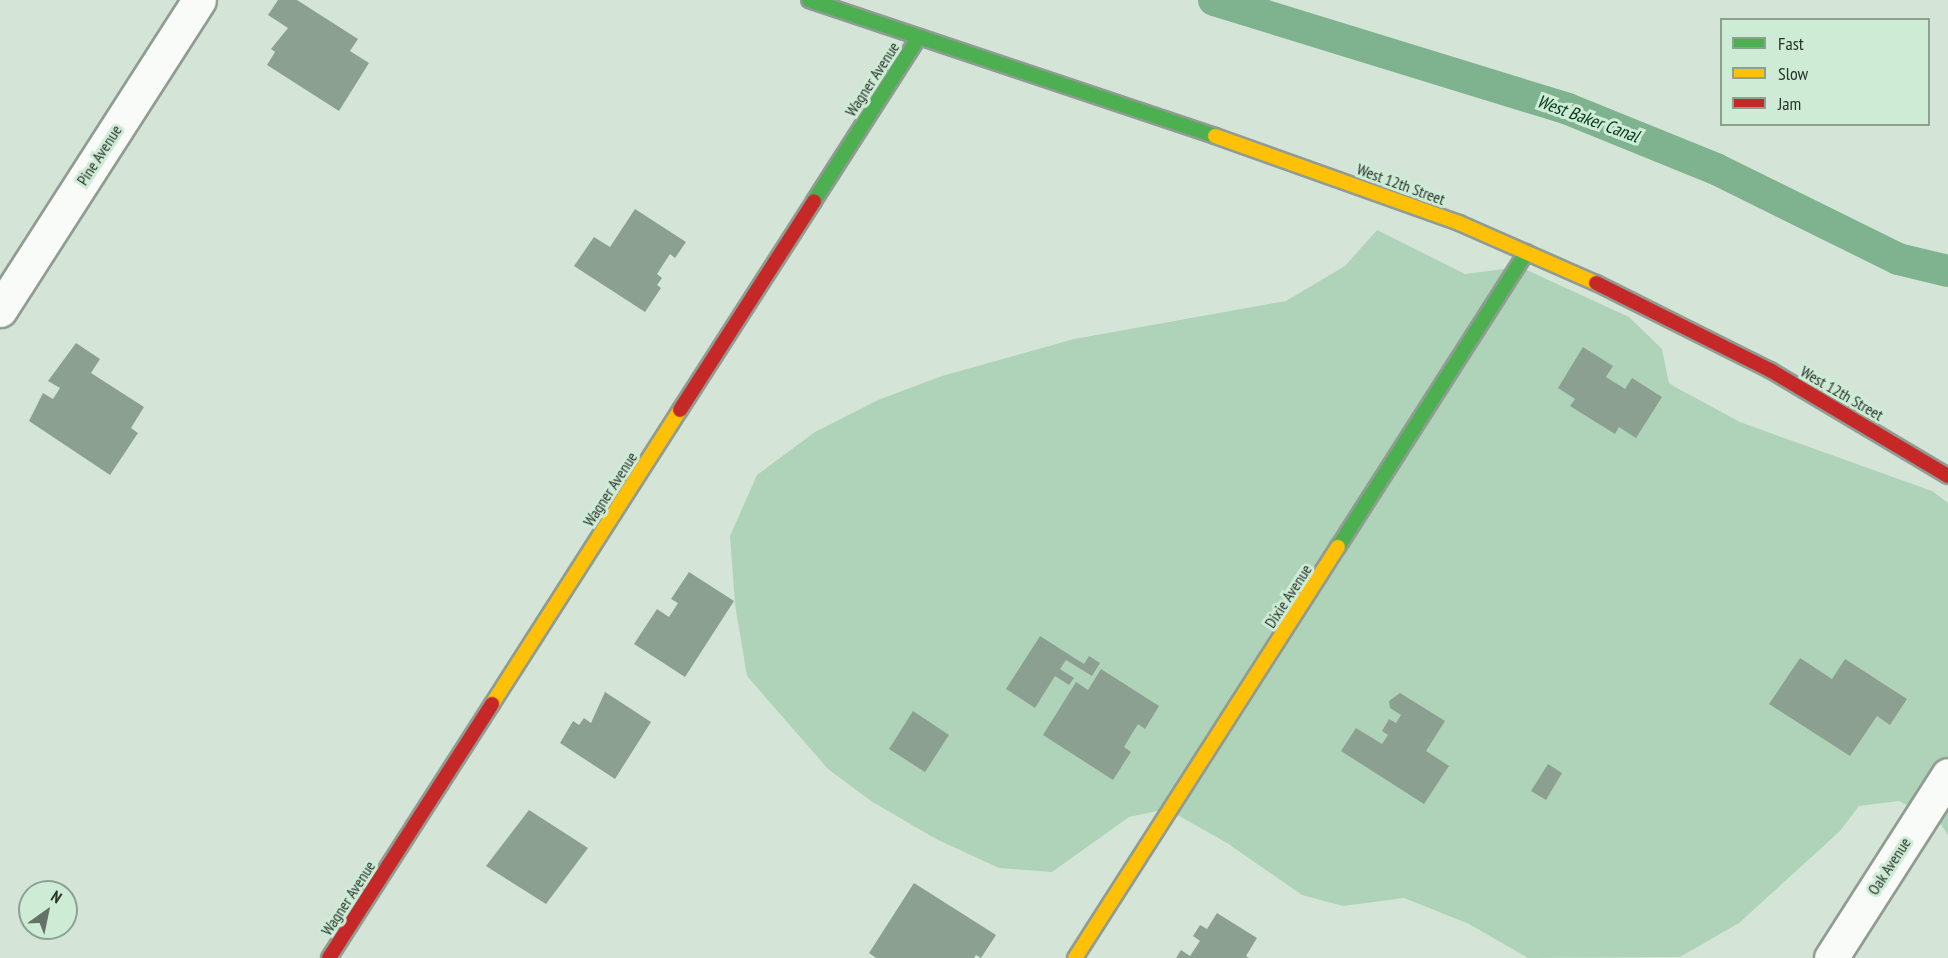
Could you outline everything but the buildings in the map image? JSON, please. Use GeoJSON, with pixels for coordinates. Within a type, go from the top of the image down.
{"type":"FeatureCollection","features":[{"type":"Feature","properties":{"kind":"street","name":"Pine Avenue"},"geometry":{"type":"LineString","coordinates":[[0,310],[199,0]]}},
{"type":"Feature","properties":{"kind":"street","name":"West 12th Street"},"geometry":{"type":"LineString","coordinates":[[809,0],[1265,153],[1460,223],[1637,301],[1770,370],[1948,476]]}},
{"type":"Feature","properties":{"kind":"street","name":"Wagner Avenue"},"geometry":{"type":"LineString","coordinates":[[329,958],[919,37]]}},
{"type":"Feature","properties":{"kind":"street","name":"Dixie Avenue"},"geometry":{"type":"LineString","coordinates":[[1076,958],[1527,252]]}},
{"type":"Feature","properties":{"kind":"street","name":"Oak Avenue"},"geometry":{"type":"LineString","coordinates":[[1831,958],[1948,775]]}},
{"type":"Feature","properties":{"kind":"green space"},"geometry":{"type":"Polygon","coordinates":[[[1377,230],[1465,274],[1520,267],[1629,317],[1662,349],[1669,383],[1677,388],[1740,422],[1932,491],[1948,503],[1948,835],[1940,823],[1899,801],[1859,806],[1840,831],[1739,923],[1680,957],[1528,958],[1469,924],[1404,898],[1343,906],[1302,895],[1227,843],[1167,809],[1129,817],[1052,872],[999,868],[936,839],[871,801],[828,769],[747,676],[735,604],[730,536],[757,475],[815,432],[878,400],[942,376],[1074,339],[1286,301],[1345,266],[1377,230]]]}},
{"type":"Feature","properties":{"kind":"waterway","name":"West Baker Canal"},"geometry":{"type":"LineString","coordinates":[[1214,0],[1568,109],[1716,169],[1898,259],[1948,271]]}},
{"type":"Feature","properties":{"kind":"traffic: fast"},"geometry":{"type":"LineString","coordinates":[[809,0],[1215,136]]}},
{"type":"Feature","properties":{"kind":"traffic: fast"},"geometry":{"type":"LineString","coordinates":[[814,201],[919,37]]}},
{"type":"Feature","properties":{"kind":"traffic: fast"},"geometry":{"type":"LineString","coordinates":[[1338,547],[1527,252]]}},
{"type":"Feature","properties":{"kind":"traffic: slow"},"geometry":{"type":"LineString","coordinates":[[1215,136],[1459,223],[1596,283]]}},
{"type":"Feature","properties":{"kind":"traffic: slow"},"geometry":{"type":"LineString","coordinates":[[492,704],[680,410]]}},
{"type":"Feature","properties":{"kind":"traffic: slow"},"geometry":{"type":"LineString","coordinates":[[1075,958],[1338,547]]}},
{"type":"Feature","properties":{"kind":"traffic: jam"},"geometry":{"type":"LineString","coordinates":[[680,410],[814,201]]}},
{"type":"Feature","properties":{"kind":"traffic: jam"},"geometry":{"type":"LineString","coordinates":[[1596,283],[1770,370],[1948,476]]}},
{"type":"Feature","properties":{"kind":"traffic: jam"},"geometry":{"type":"LineString","coordinates":[[329,958],[492,704]]}}]}
